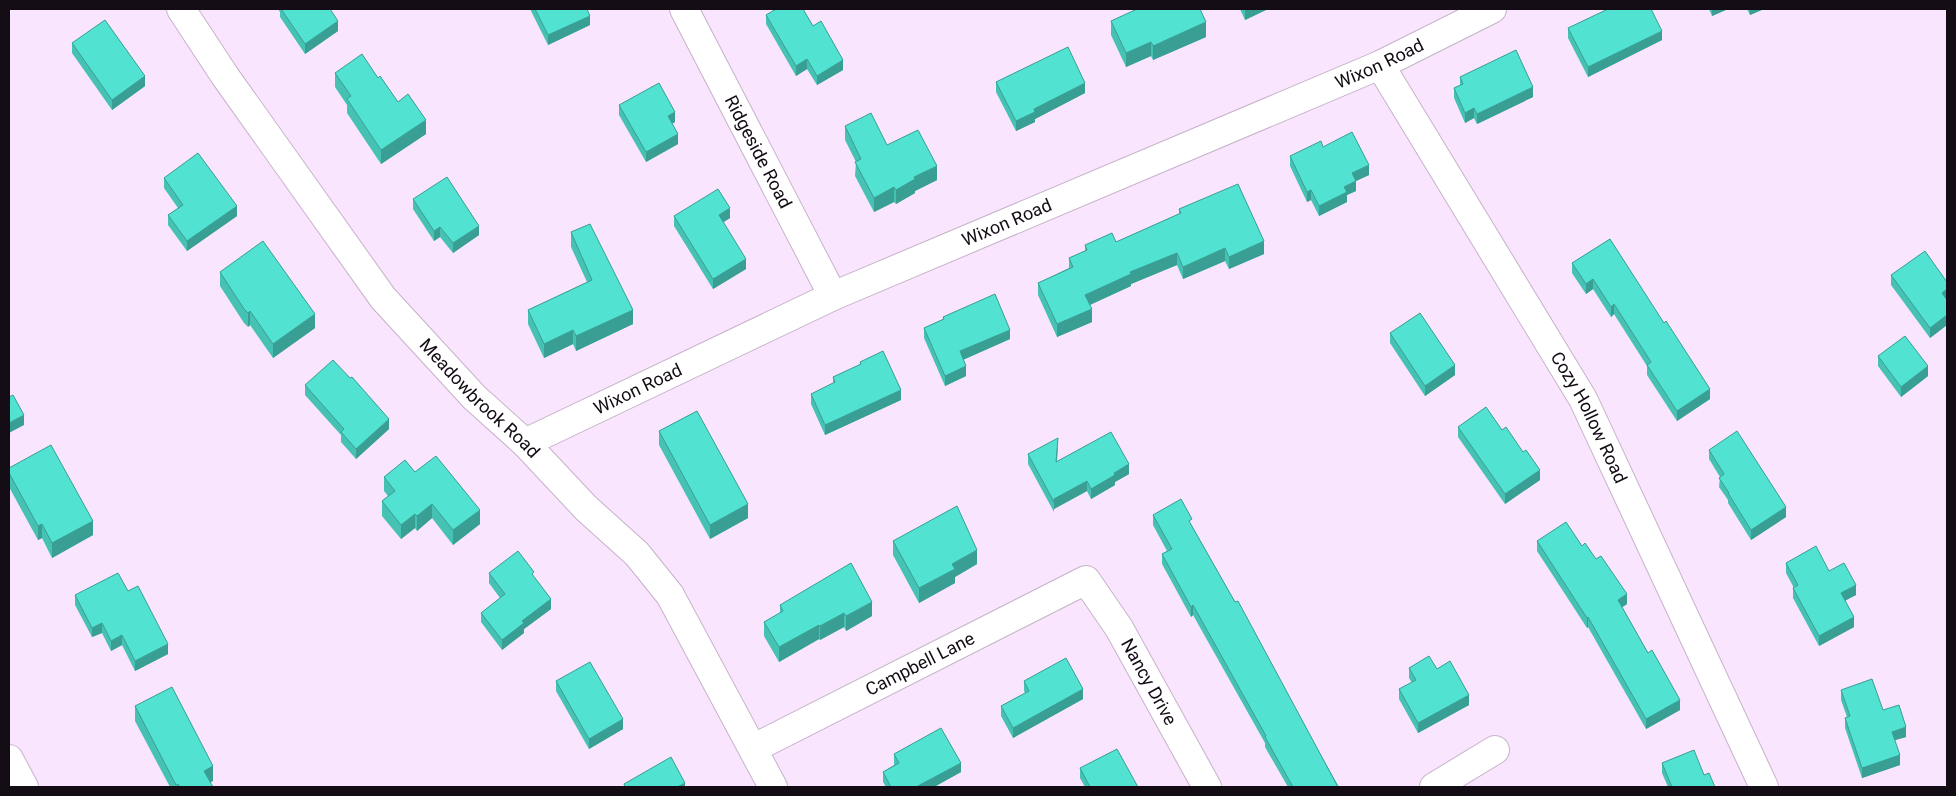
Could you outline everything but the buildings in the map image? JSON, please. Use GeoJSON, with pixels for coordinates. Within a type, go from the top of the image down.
{"type":"FeatureCollection","features":[{"type":"Feature","properties":{"kind":"street","name":"Meadowbrook Road"},"geometry":{"type":"LineString","coordinates":[[181,9],[225,76],[383,298],[474,397],[525,444],[586,508],[637,554],[670,595],[754,748],[773,787]]}},
{"type":"Feature","properties":{"kind":"street","name":"Ridgeside Road"},"geometry":{"type":"LineString","coordinates":[[684,9],[834,296]]}},
{"type":"Feature","properties":{"kind":"street","name":"Wixon Road"},"geometry":{"type":"LineString","coordinates":[[525,444],[834,296],[1380,65],[1492,9]]}},
{"type":"Feature","properties":{"kind":"street","name":"Cozy Hollow Road"},"geometry":{"type":"LineString","coordinates":[[1380,65],[1583,399],[1764,787]]}},
{"type":"Feature","properties":{"kind":"street","name":"Campbell Lane"},"geometry":{"type":"LineString","coordinates":[[754,748],[1086,580]]}},
{"type":"Feature","properties":{"kind":"street","name":"Nancy Drive"},"geometry":{"type":"LineString","coordinates":[[1086,580],[1119,628],[1207,787]]}},
{"type":"Feature","properties":{"kind":"street"},"geometry":{"type":"LineString","coordinates":[[1434,787],[1495,750]]}},
{"type":"Feature","properties":{"kind":"street"},"geometry":{"type":"LineString","coordinates":[[9,760],[24,787]]}}]}
